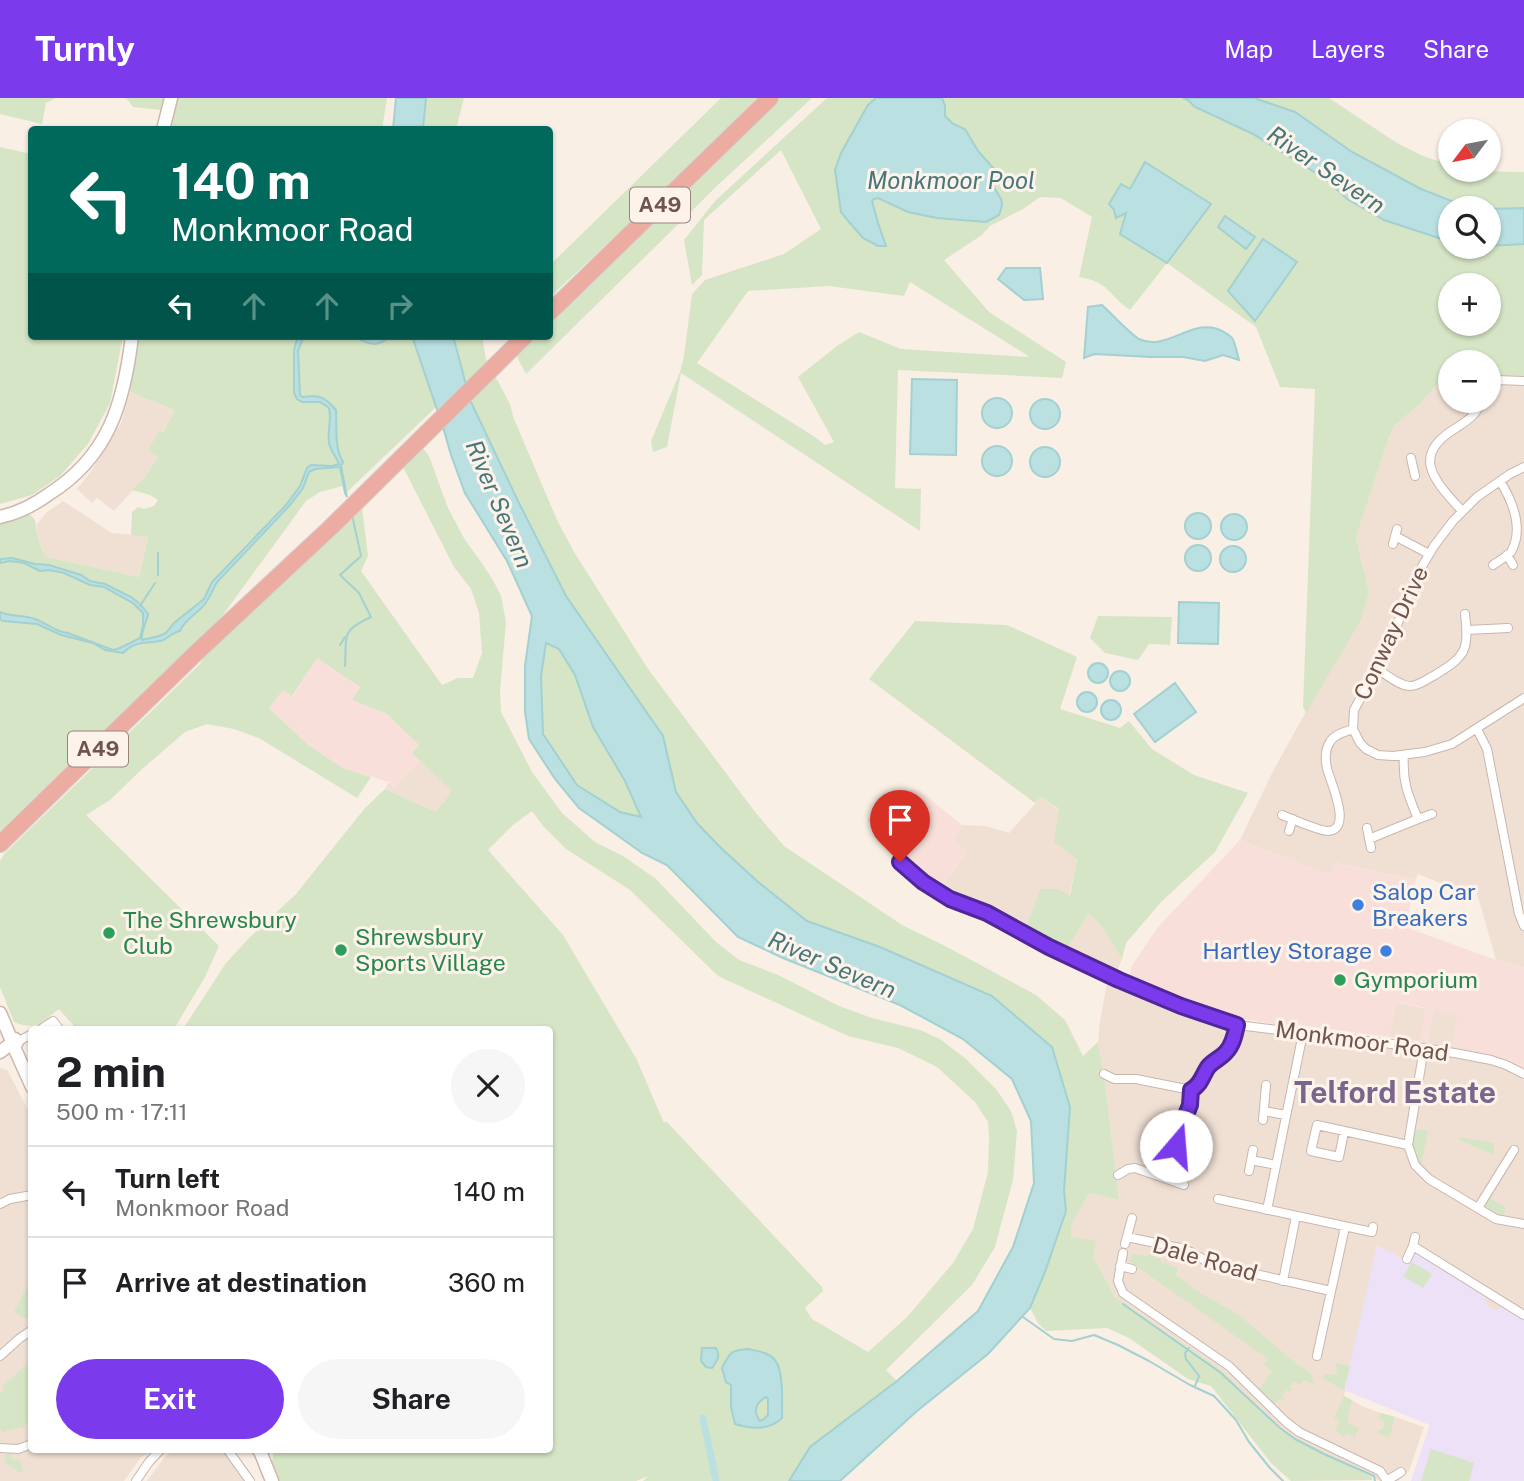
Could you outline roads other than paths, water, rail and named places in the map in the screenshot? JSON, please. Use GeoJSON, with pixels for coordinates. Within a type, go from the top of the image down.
{"type":"FeatureCollection","features":[{"type":"Feature","properties":{"kind":"highway","name":"A49"},"geometry":{"type":"LineString","coordinates":[[553,309],[770,98]]}},
{"type":"Feature","properties":{"kind":"highway","name":"A49"},"geometry":{"type":"LineString","coordinates":[[0,844],[196,653],[331,527],[521,340]]}},
{"type":"Feature","properties":{"kind":"street"},"geometry":{"type":"LineString","coordinates":[[164,126],[170,98]]}},
{"type":"Feature","properties":{"kind":"street"},"geometry":{"type":"LineString","coordinates":[[0,517],[31,506],[72,478],[88,462],[112,424],[122,396],[132,340]]}},
{"type":"Feature","properties":{"kind":"street"},"geometry":{"type":"LineString","coordinates":[[1501,380],[1524,381]]}},
{"type":"Feature","properties":{"kind":"street"},"geometry":{"type":"LineString","coordinates":[[1462,511],[1437,483],[1431,465],[1432,453],[1439,440],[1476,413]]}},
{"type":"Feature","properties":{"kind":"street"},"geometry":{"type":"LineString","coordinates":[[1415,477],[1412,462],[1431,465]]}},
{"type":"Feature","properties":{"kind":"street","name":"Conway Drive"},"geometry":{"type":"LineString","coordinates":[[1524,467],[1485,490],[1462,511],[1429,554],[1395,632],[1354,710],[1353,729],[1360,743],[1371,752],[1385,756],[1425,752],[1462,739],[1524,698]]}},
{"type":"Feature","properties":{"kind":"street"},"geometry":{"type":"LineString","coordinates":[[1493,565],[1512,551],[1520,538],[1521,522],[1500,481]]}},
{"type":"Feature","properties":{"kind":"street"},"geometry":{"type":"LineString","coordinates":[[1395,536],[1429,554]]}},
{"type":"Feature","properties":{"kind":"street"},"geometry":{"type":"LineString","coordinates":[[1507,555],[1514,565]]}},
{"type":"Feature","properties":{"kind":"street"},"geometry":{"type":"LineString","coordinates":[[1377,669],[1404,685],[1417,685],[1452,665],[1461,656],[1466,645],[1465,614]]}},
{"type":"Feature","properties":{"kind":"street"},"geometry":{"type":"LineString","coordinates":[[1496,628],[1496,638]]}},
{"type":"Feature","properties":{"kind":"street"},"geometry":{"type":"LineString","coordinates":[[1467,630],[1508,628]]}},
{"type":"Feature","properties":{"kind":"street"},"geometry":{"type":"LineString","coordinates":[[1282,815],[1333,833],[1340,812],[1328,773],[1326,752],[1331,739],[1353,729]]}},
{"type":"Feature","properties":{"kind":"street"},"geometry":{"type":"LineString","coordinates":[[1477,729],[1487,750],[1519,914],[1524,926]]}},
{"type":"Feature","properties":{"kind":"street"},"geometry":{"type":"LineString","coordinates":[[1404,755],[1405,785],[1418,819]]}},
{"type":"Feature","properties":{"kind":"street"},"geometry":{"type":"LineString","coordinates":[[1369,839],[1432,814]]}},
{"type":"Feature","properties":{"kind":"street"},"geometry":{"type":"LineString","coordinates":[[1289,831],[1293,819]]}},
{"type":"Feature","properties":{"kind":"street"},"geometry":{"type":"LineString","coordinates":[[1367,828],[1371,848]]}},
{"type":"Feature","properties":{"kind":"street","name":"Monkmoor Road"},"geometry":{"type":"LineString","coordinates":[[900,862],[923,882],[950,899],[987,913],[1049,947],[1181,1006],[1237,1025],[1424,1048],[1491,1060],[1524,1074]]}},
{"type":"Feature","properties":{"kind":"street"},"geometry":{"type":"LineString","coordinates":[[0,1013],[10,1045],[28,1079]]}},
{"type":"Feature","properties":{"kind":"street"},"geometry":{"type":"LineString","coordinates":[[1108,1079],[1136,1079],[1191,1090],[1196,1088],[1212,1063],[1227,1052],[1237,1025]]}},
{"type":"Feature","properties":{"kind":"street"},"geometry":{"type":"LineString","coordinates":[[1267,1210],[1303,1033]]}},
{"type":"Feature","properties":{"kind":"street"},"geometry":{"type":"LineString","coordinates":[[10,1045],[28,1036]]}},
{"type":"Feature","properties":{"kind":"street"},"geometry":{"type":"LineString","coordinates":[[1424,1048],[1408,1145],[1415,1165],[1421,1172],[1496,1219],[1524,1224]]}},
{"type":"Feature","properties":{"kind":"street"},"geometry":{"type":"LineString","coordinates":[[1266,1085],[1263,1115],[1286,1115]]}},
{"type":"Feature","properties":{"kind":"street"},"geometry":{"type":"LineString","coordinates":[[1170,1180],[1173,1151],[1187,1133],[1186,1115],[1191,1090]]}},
{"type":"Feature","properties":{"kind":"street"},"geometry":{"type":"LineString","coordinates":[[1344,1132],[1339,1157],[1311,1151],[1317,1125],[1408,1145]]}},
{"type":"Feature","properties":{"kind":"street"},"geometry":{"type":"LineString","coordinates":[[1187,1133],[1197,1140]]}},
{"type":"Feature","properties":{"kind":"street"},"geometry":{"type":"LineString","coordinates":[[1249,1171],[1253,1150]]}},
{"type":"Feature","properties":{"kind":"street"},"geometry":{"type":"LineString","coordinates":[[1478,1208],[1514,1150]]}},
{"type":"Feature","properties":{"kind":"street"},"geometry":{"type":"LineString","coordinates":[[1251,1160],[1276,1165]]}},
{"type":"Feature","properties":{"kind":"street"},"geometry":{"type":"LineString","coordinates":[[1120,1171],[1135,1168],[1184,1185]]}},
{"type":"Feature","properties":{"kind":"street"},"geometry":{"type":"LineString","coordinates":[[0,1204],[28,1196]]}},
{"type":"Feature","properties":{"kind":"street"},"geometry":{"type":"LineString","coordinates":[[1219,1199],[1345,1227],[1373,1232],[1373,1227]]}},
{"type":"Feature","properties":{"kind":"street","name":"Dale Road"},"geometry":{"type":"LineString","coordinates":[[1283,1281],[1296,1216]]}},
{"type":"Feature","properties":{"kind":"street","name":"Dale Road"},"geometry":{"type":"LineString","coordinates":[[1132,1218],[1125,1245],[1180,1248],[1210,1264],[1331,1291]]}},
{"type":"Feature","properties":{"kind":"street"},"geometry":{"type":"LineString","coordinates":[[1317,1356],[1345,1227]]}},
{"type":"Feature","properties":{"kind":"street"},"geometry":{"type":"LineString","coordinates":[[1407,1259],[1415,1237]]}},
{"type":"Feature","properties":{"kind":"street"},"geometry":{"type":"LineString","coordinates":[[1125,1245],[1118,1281],[1123,1293],[1229,1366],[1299,1432],[1380,1471],[1387,1480],[1402,1472]]}},
{"type":"Feature","properties":{"kind":"street"},"geometry":{"type":"LineString","coordinates":[[1413,1246],[1524,1315]]}},
{"type":"Feature","properties":{"kind":"street"},"geometry":{"type":"LineString","coordinates":[[1120,1266],[1132,1269]]}},
{"type":"Feature","properties":{"kind":"street"},"geometry":{"type":"LineString","coordinates":[[0,1356],[28,1333]]}},
{"type":"Feature","properties":{"kind":"street"},"geometry":{"type":"LineString","coordinates":[[0,1448],[18,1449],[28,1445]]}},
{"type":"Feature","properties":{"kind":"street"},"geometry":{"type":"LineString","coordinates":[[136,1481],[157,1453]]}},
{"type":"Feature","properties":{"kind":"street"},"geometry":{"type":"LineString","coordinates":[[230,1453],[249,1481]]}},
{"type":"Feature","properties":{"kind":"street"},"geometry":{"type":"LineString","coordinates":[[261,1453],[272,1481]]}},
{"type":"Feature","properties":{"kind":"water"},"geometry":{"type":"Polygon","coordinates":[[[396,98],[426,98],[423,126],[393,126],[396,98]]]}},
{"type":"Feature","properties":{"kind":"water","name":"Monkmoor Pool"},"geometry":{"type":"Polygon","coordinates":[[[876,98],[942,98],[945,116],[953,124],[965,129],[978,151],[994,169],[994,187],[1002,203],[999,215],[986,222],[937,218],[908,212],[878,198],[872,201],[886,246],[878,246],[863,238],[841,212],[835,170],[841,153],[868,105],[876,98]]]}},
{"type":"Feature","properties":{"kind":"water","name":"River Severn"},"geometry":{"type":"Polygon","coordinates":[[[1183,98],[1254,98],[1295,112],[1352,152],[1439,196],[1438,238],[1384,220],[1347,199],[1327,180],[1253,134],[1195,107],[1183,98]]]}},
{"type":"Feature","properties":{"kind":"water"},"geometry":{"type":"Polygon","coordinates":[[[1145,162],[1211,204],[1167,263],[1120,234],[1126,213],[1116,218],[1109,204],[1121,184],[1130,189],[1145,162]]]}},
{"type":"Feature","properties":{"kind":"water"},"geometry":{"type":"Polygon","coordinates":[[[1524,208],[1524,244],[1501,245],[1501,209],[1524,208]]]}},
{"type":"Feature","properties":{"kind":"water"},"geometry":{"type":"Polygon","coordinates":[[[1225,216],[1255,237],[1246,249],[1218,227],[1225,216]]]}},
{"type":"Feature","properties":{"kind":"water"},"geometry":{"type":"Polygon","coordinates":[[[1263,239],[1297,262],[1255,321],[1228,291],[1263,239]]]}},
{"type":"Feature","properties":{"kind":"water"},"geometry":{"type":"Polygon","coordinates":[[[1006,268],[1040,268],[1043,299],[1024,300],[998,279],[1006,268]]]}},
{"type":"Feature","properties":{"kind":"water"},"geometry":{"type":"Polygon","coordinates":[[[1102,305],[1135,336],[1150,342],[1202,327],[1224,332],[1233,340],[1239,360],[1223,355],[1205,361],[1183,357],[1094,354],[1084,358],[1088,307],[1102,305]]]}},
{"type":"Feature","properties":{"kind":"water"},"geometry":{"type":"Polygon","coordinates":[[[297,340],[302,340],[298,351],[300,395],[321,398],[336,410],[337,444],[343,462],[341,466],[347,497],[340,467],[309,472],[303,488],[290,505],[217,582],[205,604],[180,631],[163,640],[136,644],[123,653],[105,650],[93,643],[61,635],[37,624],[0,619],[0,612],[31,618],[113,650],[140,638],[143,626],[143,613],[133,603],[104,587],[90,585],[64,573],[40,571],[24,563],[0,563],[0,559],[12,558],[49,565],[105,584],[131,597],[148,614],[142,640],[166,633],[174,623],[204,599],[212,582],[286,505],[300,486],[307,468],[311,465],[339,464],[329,443],[329,408],[320,402],[302,402],[294,393],[294,350],[297,340]]]}},
{"type":"Feature","properties":{"kind":"water"},"geometry":{"type":"Polygon","coordinates":[[[362,340],[384,340],[377,344],[362,340]]]}},
{"type":"Feature","properties":{"kind":"water","name":"River Severn"},"geometry":{"type":"Polygon","coordinates":[[[413,340],[454,340],[470,400],[518,501],[566,596],[663,736],[676,792],[697,823],[757,881],[807,921],[880,947],[992,996],[1052,1047],[1070,1107],[1064,1191],[1066,1211],[1030,1308],[988,1354],[917,1411],[840,1481],[789,1481],[810,1447],[897,1381],[978,1311],[1013,1247],[1034,1183],[1031,1121],[1012,1079],[963,1039],[900,1005],[738,937],[667,865],[642,853],[579,808],[555,779],[529,739],[525,712],[525,666],[532,616],[507,561],[465,493],[413,340]],[[546,643],[541,676],[543,734],[577,785],[620,812],[641,817],[625,781],[593,727],[575,675],[559,649],[546,643]]]}},
{"type":"Feature","properties":{"kind":"water"},"geometry":{"type":"Polygon","coordinates":[[[912,379],[957,380],[956,455],[910,454],[912,379]]]}},
{"type":"Feature","properties":{"kind":"water"},"geometry":{"type":"Polygon","coordinates":[[[997,398],[1003,399],[1011,407],[1011,419],[1003,427],[997,428],[991,427],[983,419],[982,413],[983,407],[991,399],[997,398]]]}},
{"type":"Feature","properties":{"kind":"water"},"geometry":{"type":"Polygon","coordinates":[[[1045,399],[1051,400],[1059,408],[1059,420],[1051,428],[1045,429],[1039,428],[1031,420],[1030,414],[1031,408],[1039,400],[1045,399]]]}},
{"type":"Feature","properties":{"kind":"water"},"geometry":{"type":"Polygon","coordinates":[[[997,446],[1003,447],[1011,455],[1011,467],[1003,475],[997,476],[991,475],[983,467],[982,461],[983,455],[991,447],[997,446]]]}},
{"type":"Feature","properties":{"kind":"water"},"geometry":{"type":"Polygon","coordinates":[[[1045,447],[1051,448],[1059,456],[1059,468],[1051,476],[1045,477],[1039,476],[1031,468],[1030,462],[1031,456],[1039,448],[1045,447]]]}},
{"type":"Feature","properties":{"kind":"water"},"geometry":{"type":"Polygon","coordinates":[[[1198,513],[1207,517],[1211,526],[1207,535],[1198,539],[1189,535],[1185,526],[1189,517],[1198,513]]]}},
{"type":"Feature","properties":{"kind":"water"},"geometry":{"type":"Polygon","coordinates":[[[1234,514],[1243,518],[1247,527],[1243,536],[1234,540],[1225,536],[1221,527],[1225,518],[1234,514]]]}},
{"type":"Feature","properties":{"kind":"water"},"geometry":{"type":"Polygon","coordinates":[[[1198,545],[1207,549],[1211,558],[1207,567],[1198,571],[1189,567],[1185,558],[1189,549],[1198,545]]]}},
{"type":"Feature","properties":{"kind":"water"},"geometry":{"type":"Polygon","coordinates":[[[1233,546],[1242,550],[1246,559],[1242,568],[1233,572],[1224,568],[1220,559],[1224,550],[1233,546]]]}},
{"type":"Feature","properties":{"kind":"water"},"geometry":{"type":"Polygon","coordinates":[[[1179,602],[1219,603],[1218,644],[1178,643],[1179,602]]]}},
{"type":"Feature","properties":{"kind":"water"},"geometry":{"type":"Polygon","coordinates":[[[1094,663],[1102,663],[1108,673],[1102,683],[1094,683],[1088,677],[1088,669],[1094,663]]]}},
{"type":"Feature","properties":{"kind":"water"},"geometry":{"type":"Polygon","coordinates":[[[1116,671],[1124,671],[1130,681],[1124,691],[1116,691],[1110,685],[1110,677],[1116,671]]]}},
{"type":"Feature","properties":{"kind":"water"},"geometry":{"type":"Polygon","coordinates":[[[1175,683],[1196,712],[1155,742],[1134,714],[1175,683]]]}},
{"type":"Feature","properties":{"kind":"water"},"geometry":{"type":"Polygon","coordinates":[[[1083,692],[1091,692],[1097,702],[1091,712],[1083,712],[1077,706],[1077,698],[1083,692]]]}},
{"type":"Feature","properties":{"kind":"water"},"geometry":{"type":"Polygon","coordinates":[[[1107,700],[1115,700],[1121,710],[1115,720],[1107,720],[1101,714],[1101,706],[1107,700]]]}},
{"type":"Feature","properties":{"kind":"water"},"geometry":{"type":"Polygon","coordinates":[[[702,1348],[716,1348],[718,1358],[712,1368],[706,1367],[701,1361],[702,1348]]]}},
{"type":"Feature","properties":{"kind":"water"},"geometry":{"type":"Polygon","coordinates":[[[742,1349],[766,1354],[778,1365],[782,1388],[782,1418],[766,1427],[753,1428],[735,1424],[731,1407],[731,1385],[726,1382],[722,1368],[731,1353],[742,1349]],[[762,1399],[756,1408],[760,1421],[768,1415],[768,1399],[762,1399]]]}},
{"type":"Feature","properties":{"kind":"waterway"},"geometry":{"type":"LineString","coordinates":[[345,666],[347,636],[354,626],[371,617],[359,593],[340,575],[361,556],[352,515]]}},
{"type":"Feature","properties":{"kind":"waterway"},"geometry":{"type":"LineString","coordinates":[[158,553],[158,575]]}},
{"type":"Feature","properties":{"kind":"waterway"},"geometry":{"type":"LineString","coordinates":[[140,606],[155,583]]}},
{"type":"Feature","properties":{"kind":"waterway"},"geometry":{"type":"LineString","coordinates":[[340,645],[345,637]]}},
{"type":"Feature","properties":{"kind":"waterway"},"geometry":{"type":"LineString","coordinates":[[1123,1304],[1221,1373],[1295,1439],[1374,1476],[1375,1481]]}},
{"type":"Feature","properties":{"kind":"waterway"},"geometry":{"type":"LineString","coordinates":[[1023,1317],[1054,1339],[1072,1341],[1094,1335],[1214,1396],[1283,1481]]}},
{"type":"Feature","properties":{"kind":"waterway"},"geometry":{"type":"LineString","coordinates":[[1189,1348],[1185,1353],[1186,1359],[1199,1376],[1195,1386]]}},
{"type":"Feature","properties":{"kind":"waterway"},"geometry":{"type":"LineString","coordinates":[[703,1418],[716,1481]]}},
{"type":"Feature","properties":{"kind":"place","name":"Salop Car Breakers"},"geometry":{"type":"Point","coordinates":[1358,905]}},
{"type":"Feature","properties":{"kind":"place","name":"The Shrewsbury Club"},"geometry":{"type":"Point","coordinates":[109,933]}},
{"type":"Feature","properties":{"kind":"place","name":"Shrewsbury Sports Village"},"geometry":{"type":"Point","coordinates":[341,950]}},
{"type":"Feature","properties":{"kind":"place","name":"Hartley Storage"},"geometry":{"type":"Point","coordinates":[1386,951]}},
{"type":"Feature","properties":{"kind":"place","name":"Gymporium"},"geometry":{"type":"Point","coordinates":[1340,980]}},
{"type":"Feature","properties":{"kind":"district","name":"Telford Estate"},"geometry":{"type":"Point","coordinates":[1395,1093]}}]}
